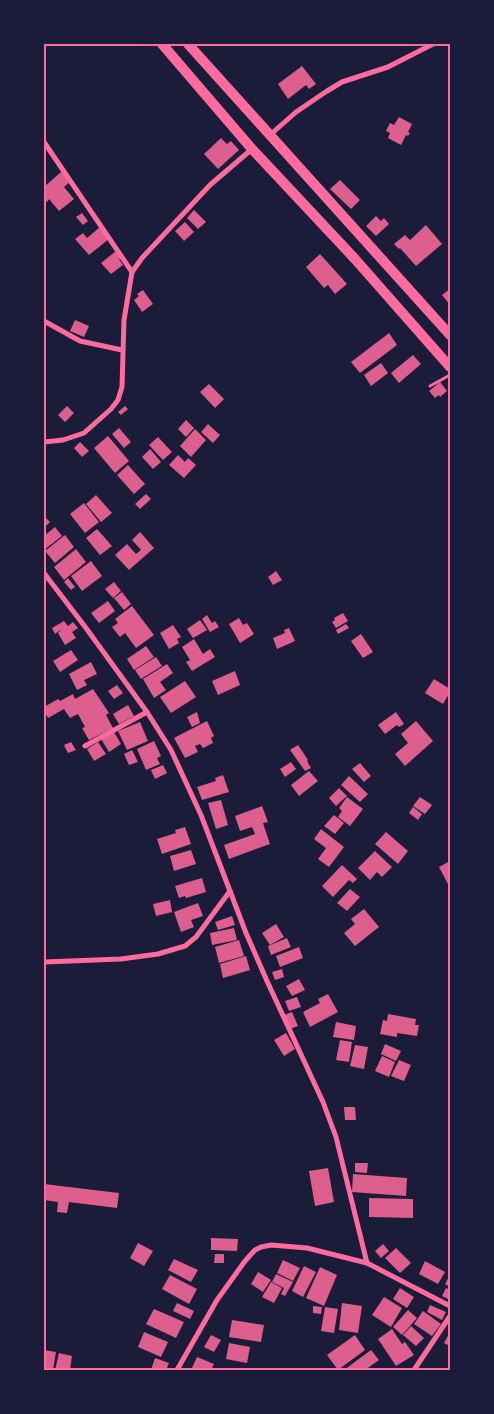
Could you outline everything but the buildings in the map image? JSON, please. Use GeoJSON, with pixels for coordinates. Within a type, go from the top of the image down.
{"type":"FeatureCollection","features":[{"type":"Feature","properties":{"kind":"highway"},"geometry":{"type":"LineString","coordinates":[[162,44],[252,149],[355,259],[450,367]]}},
{"type":"Feature","properties":{"kind":"highway"},"geometry":{"type":"LineString","coordinates":[[188,44],[450,335]]}},
{"type":"Feature","properties":{"kind":"street"},"geometry":{"type":"LineString","coordinates":[[270,135],[296,112],[342,82],[388,67],[433,44]]}},
{"type":"Feature","properties":{"kind":"street"},"geometry":{"type":"LineString","coordinates":[[44,142],[132,272]]}},
{"type":"Feature","properties":{"kind":"street"},"geometry":{"type":"LineString","coordinates":[[44,442],[68,439],[84,433],[111,409],[118,400],[122,387],[124,320],[132,272],[142,258],[210,185],[252,149]]}},
{"type":"Feature","properties":{"kind":"street"},"geometry":{"type":"LineString","coordinates":[[44,321],[80,340],[122,350]]}},
{"type":"Feature","properties":{"kind":"street"},"geometry":{"type":"LineString","coordinates":[[44,574],[147,712],[171,750],[197,807],[271,990],[323,1102],[336,1137],[367,1263]]}},
{"type":"Feature","properties":{"kind":"street"},"geometry":{"type":"LineString","coordinates":[[85,746],[147,712]]}},
{"type":"Feature","properties":{"kind":"street"},"geometry":{"type":"LineString","coordinates":[[44,962],[121,959],[158,954],[185,946],[196,937],[230,891]]}},
{"type":"Feature","properties":{"kind":"street"},"geometry":{"type":"LineString","coordinates":[[177,1370],[217,1300],[245,1261],[255,1250],[271,1245],[307,1248],[367,1263],[450,1306]]}},
{"type":"Feature","properties":{"kind":"street"},"geometry":{"type":"LineString","coordinates":[[414,1370],[450,1316]]}},
{"type":"Feature","properties":{"kind":"lane"},"geometry":{"type":"LineString","coordinates":[[430,386],[450,375]]}}]}
